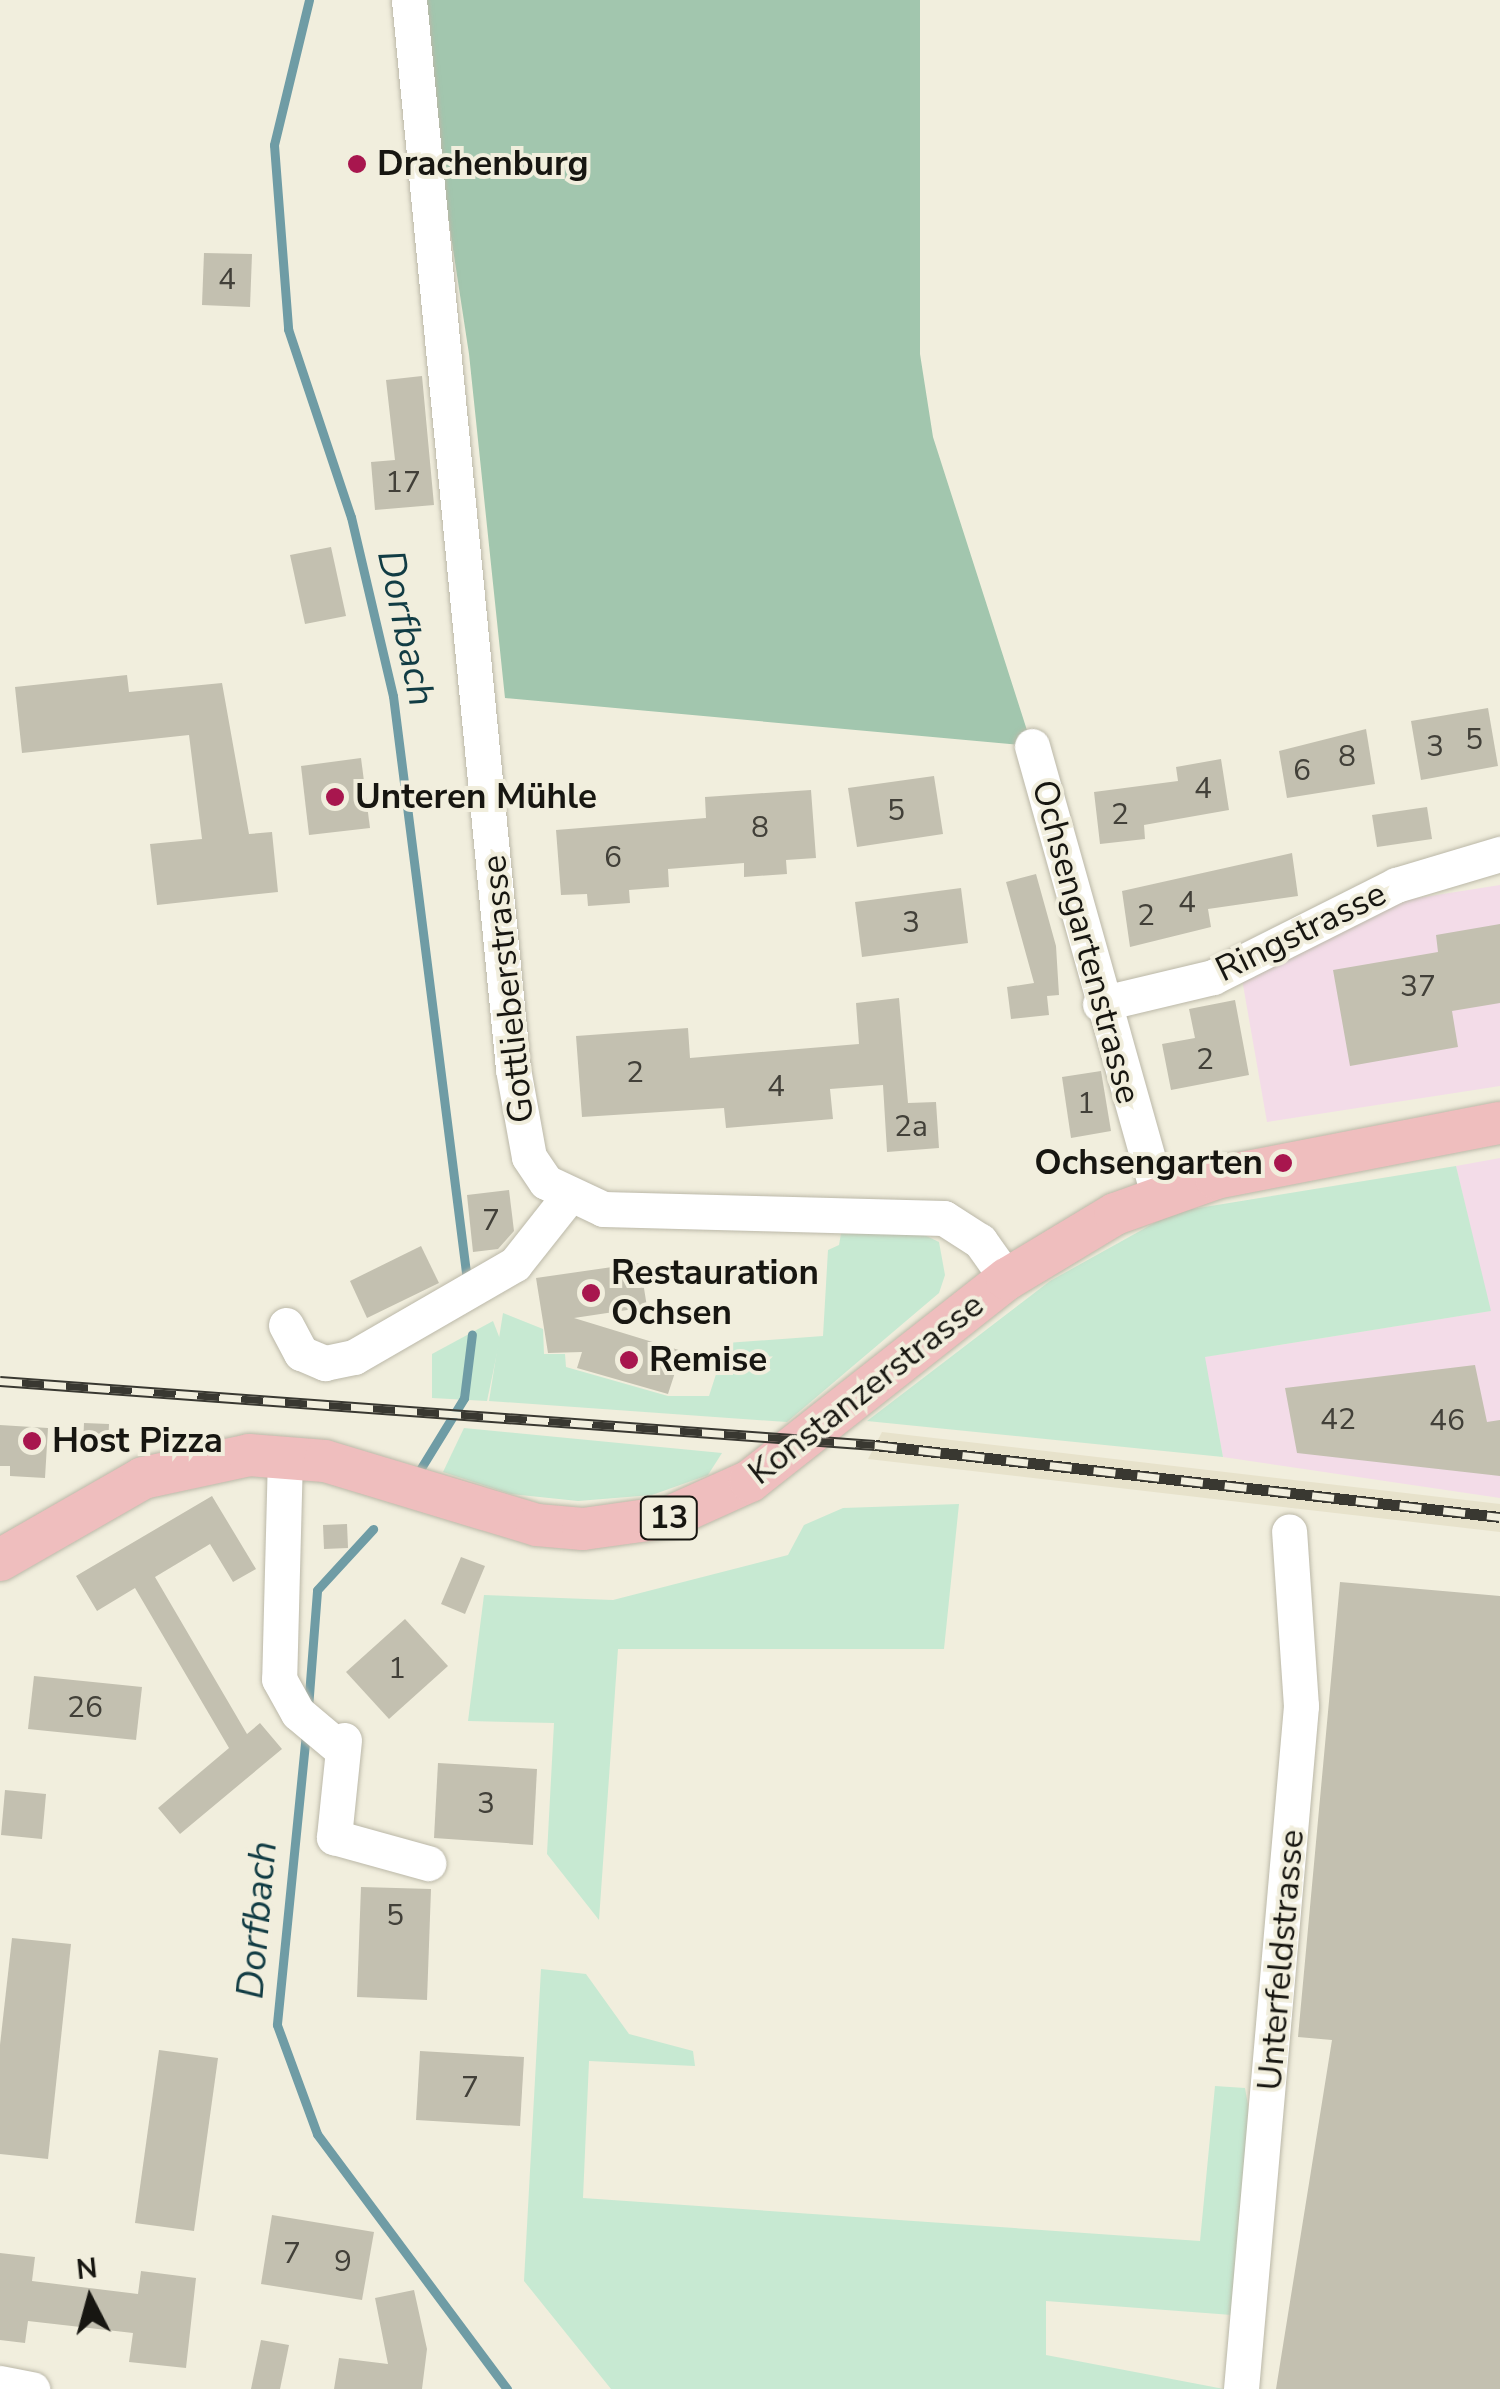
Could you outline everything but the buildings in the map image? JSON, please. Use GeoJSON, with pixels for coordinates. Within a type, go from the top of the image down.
{"type":"FeatureCollection","features":[{"type":"Feature","properties":{"kind":"main road","name":"Konstanzerstrasse"},"geometry":{"type":"LineString","coordinates":[[0,1560],[163,1471],[285,1456],[384,1479],[491,1515],[583,1530],[698,1507],[787,1456],[1007,1280],[1158,1195],[1500,1123]]}},
{"type":"Feature","properties":{"kind":"street","name":"Gottlieberstrasse"},"geometry":{"type":"LineString","coordinates":[[409,0],[513,1069],[529,1157],[568,1196]]}},
{"type":"Feature","properties":{"kind":"street","name":"Ochsengartenstrasse"},"geometry":{"type":"LineString","coordinates":[[1032,746],[1100,1004],[1158,1195]]}},
{"type":"Feature","properties":{"kind":"street","name":"Ringstrasse"},"geometry":{"type":"LineString","coordinates":[[1100,1004],[1212,978],[1396,885],[1500,854]]}},
{"type":"Feature","properties":{"kind":"street"},"geometry":{"type":"LineString","coordinates":[[286,1325],[301,1353],[325,1363],[354,1357],[500,1276],[568,1196],[651,1213],[930,1214],[970,1232],[1007,1280]]}},
{"type":"Feature","properties":{"kind":"street"},"geometry":{"type":"LineString","coordinates":[[285,1456],[279,1679],[326,1733],[334,1837],[428,1864]]}},
{"type":"Feature","properties":{"kind":"street","name":"Unterfeldstrasse"},"geometry":{"type":"LineString","coordinates":[[1241,2389],[1301,1706],[1289,1531]]}},
{"type":"Feature","properties":{"kind":"street"},"geometry":{"type":"LineString","coordinates":[[0,2384],[32,2389]]}},
{"type":"Feature","properties":{"kind":"shaded area"},"geometry":{"type":"Polygon","coordinates":[[[1500,885],[1500,1086],[1267,1122],[1242,979],[1392,902],[1500,885]]]}},
{"type":"Feature","properties":{"kind":"shaded area"},"geometry":{"type":"Polygon","coordinates":[[[1500,1158],[1500,1498],[1223,1457],[1204,1357],[1490,1311],[1456,1166],[1500,1158]]]}},
{"type":"Feature","properties":{"kind":"shaded area"},"geometry":{"type":"Polygon","coordinates":[[[882,1432],[1500,1504],[1500,1532],[868,1459],[882,1432]]]}},
{"type":"Feature","properties":{"kind":"green space"},"geometry":{"type":"Polygon","coordinates":[[[415,0],[920,0],[920,354],[933,437],[1032,746],[505,698],[469,354],[415,0]]]}},
{"type":"Feature","properties":{"kind":"green space"},"geometry":{"type":"Polygon","coordinates":[[[1456,1166],[1491,1311],[1205,1357],[1223,1457],[867,1421],[1050,1281],[1174,1212],[1456,1166]]]}},
{"type":"Feature","properties":{"kind":"green space"},"geometry":{"type":"Polygon","coordinates":[[[842,1228],[918,1232],[939,1242],[945,1275],[939,1293],[787,1422],[489,1401],[503,1313],[543,1329],[544,1354],[565,1354],[566,1367],[668,1396],[709,1396],[726,1343],[823,1336],[828,1250],[839,1245],[842,1228]]]}},
{"type":"Feature","properties":{"kind":"green space"},"geometry":{"type":"Polygon","coordinates":[[[493,1321],[500,1339],[487,1401],[432,1398],[432,1354],[493,1321]]]}},
{"type":"Feature","properties":{"kind":"green space"},"geometry":{"type":"Polygon","coordinates":[[[464,1428],[722,1453],[708,1475],[652,1495],[578,1501],[511,1494],[443,1472],[464,1428]]]}},
{"type":"Feature","properties":{"kind":"green space"},"geometry":{"type":"Polygon","coordinates":[[[959,1504],[944,1649],[618,1649],[599,1920],[547,1854],[554,1723],[468,1721],[484,1595],[613,1600],[788,1555],[804,1525],[843,1508],[959,1504]]]}},
{"type":"Feature","properties":{"kind":"green space"},"geometry":{"type":"Polygon","coordinates":[[[541,1969],[586,1974],[629,2034],[693,2051],[695,2066],[589,2061],[583,2198],[1200,2241],[1215,2086],[1245,2088],[1252,2128],[1232,2315],[1046,2301],[1046,2355],[1224,2389],[611,2389],[524,2281],[541,1969]]]}},
{"type":"Feature","properties":{"kind":"waterway","name":"Dorfbach"},"geometry":{"type":"LineString","coordinates":[[309,0],[274,145],[288,329],[351,517],[393,696],[467,1280]]}},
{"type":"Feature","properties":{"kind":"waterway","name":"Dorfbach"},"geometry":{"type":"LineString","coordinates":[[421,1468],[464,1398],[472,1334]]}},
{"type":"Feature","properties":{"kind":"waterway","name":"Dorfbach"},"geometry":{"type":"LineString","coordinates":[[308,1708],[317,1590],[373,1529]]}},
{"type":"Feature","properties":{"kind":"waterway","name":"Dorfbach"},"geometry":{"type":"LineString","coordinates":[[306,1733],[277,2025],[317,2134],[507,2389]]}},
{"type":"Feature","properties":{"kind":"railway"},"geometry":{"type":"LineString","coordinates":[[0,1381],[875,1445],[1500,1517]]}},
{"type":"Feature","properties":{"kind":"place","name":"Drachenburg"},"geometry":{"type":"Point","coordinates":[357,164]}},
{"type":"Feature","properties":{"kind":"place","name":"Unteren Mühle"},"geometry":{"type":"Point","coordinates":[335,797]}},
{"type":"Feature","properties":{"kind":"place","name":"Ochsengarten"},"geometry":{"type":"Point","coordinates":[1283,1163]}},
{"type":"Feature","properties":{"kind":"place","name":"Restauration Ochsen"},"geometry":{"type":"Point","coordinates":[591,1293]}},
{"type":"Feature","properties":{"kind":"place","name":"Remise"},"geometry":{"type":"Point","coordinates":[629,1360]}},
{"type":"Feature","properties":{"kind":"place","name":"Host Pizza"},"geometry":{"type":"Point","coordinates":[32,1441]}}]}
